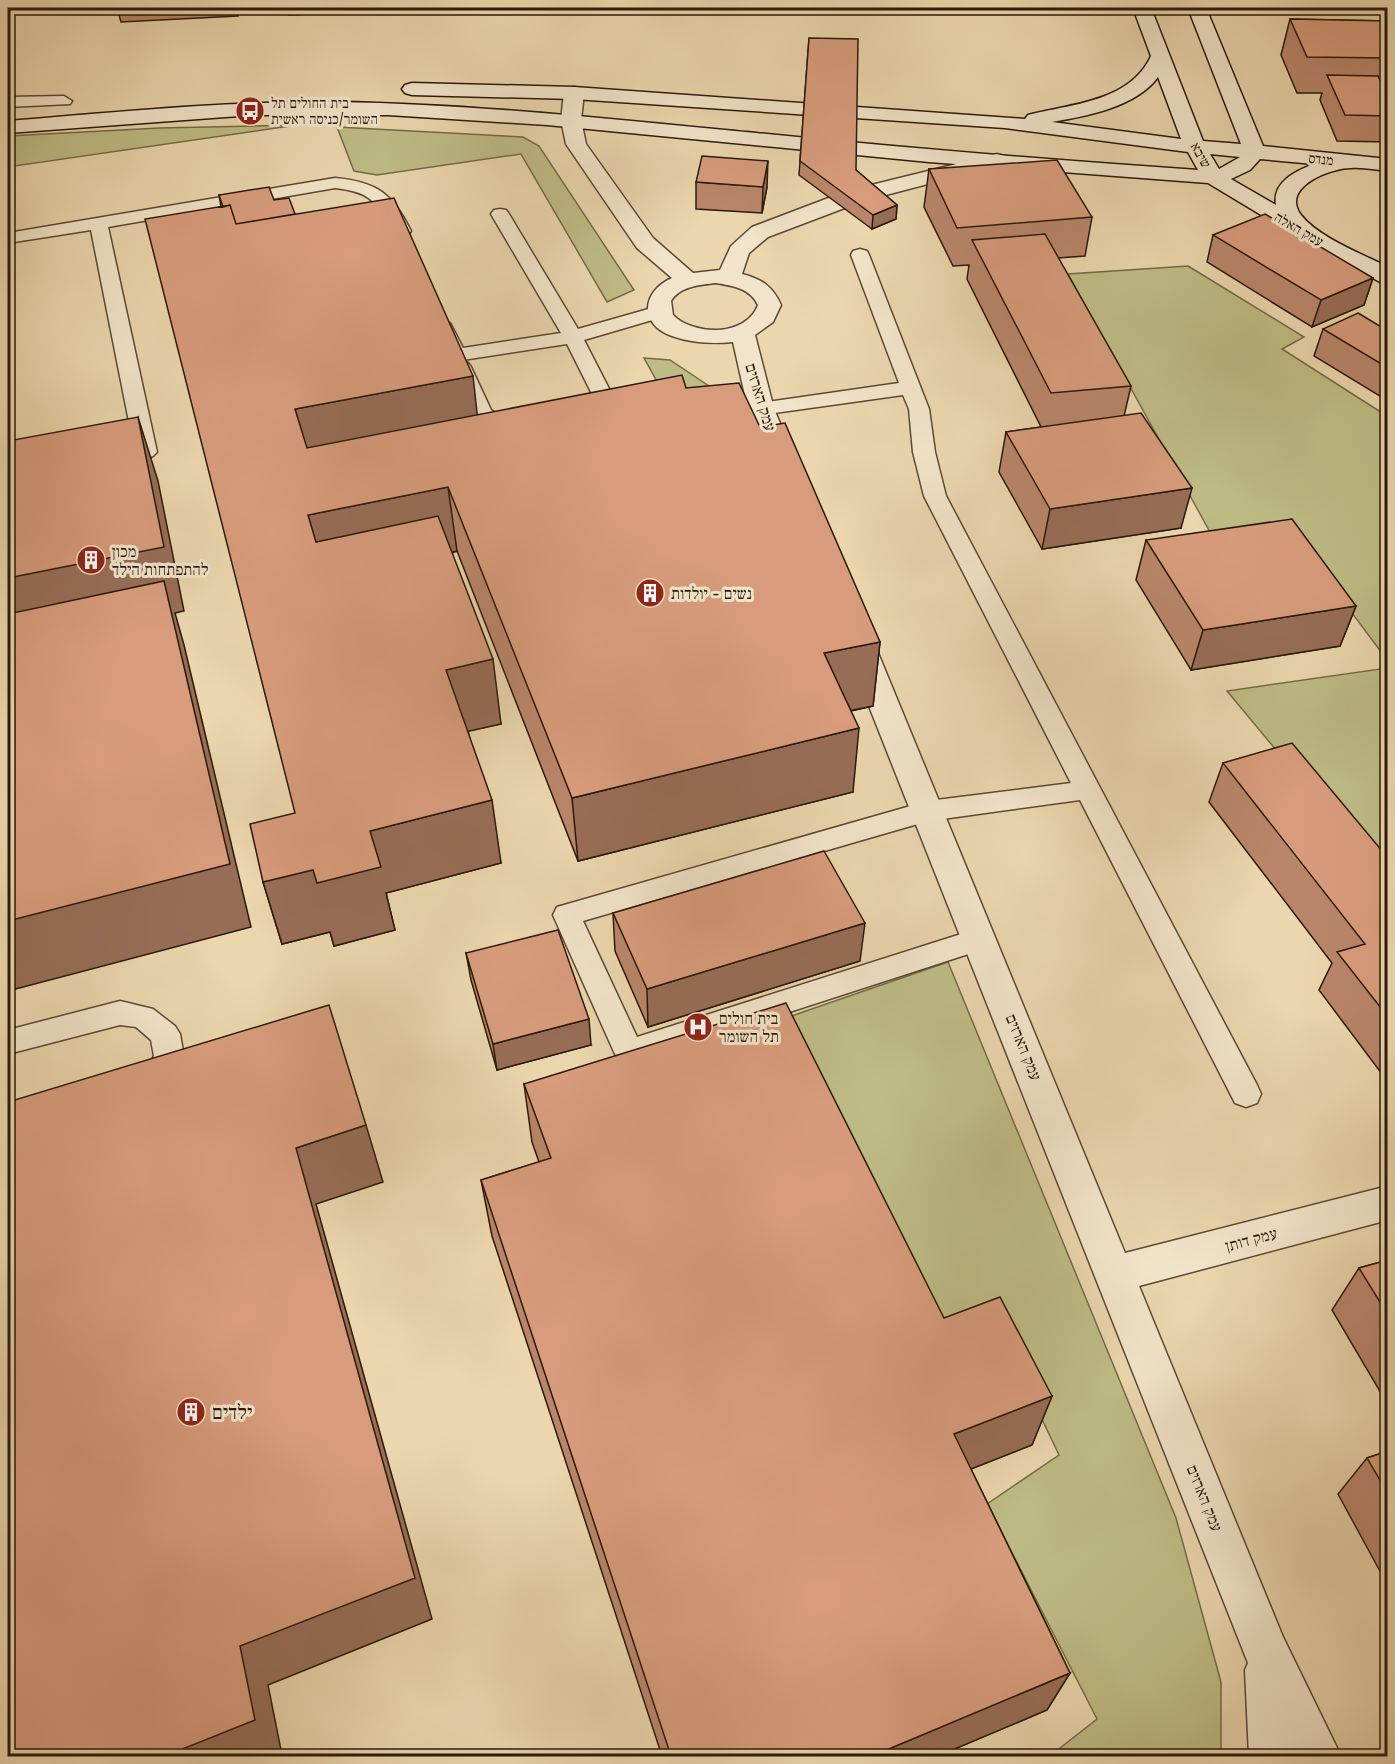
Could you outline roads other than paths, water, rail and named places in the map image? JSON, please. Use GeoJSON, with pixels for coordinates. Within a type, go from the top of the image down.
{"type":"FeatureCollection","features":[{"type":"Feature","properties":{"kind":"street","name":"שיבא"},"geometry":{"type":"LineString","coordinates":[[1142,8],[1194,145],[1213,177],[1243,166],[1254,152]]}},
{"type":"Feature","properties":{"kind":"street"},"geometry":{"type":"LineString","coordinates":[[1197,8],[1254,152]]}},
{"type":"Feature","properties":{"kind":"street"},"geometry":{"type":"LineString","coordinates":[[388,88],[574,93],[1005,122],[1048,117],[1078,110],[1138,87],[1149,78],[1161,55]]}},
{"type":"Feature","properties":{"kind":"street"},"geometry":{"type":"LineString","coordinates":[[574,93],[570,120],[576,144],[645,243],[688,280]]}},
{"type":"Feature","properties":{"kind":"street"},"geometry":{"type":"LineString","coordinates":[[8,104],[85,99]]}},
{"type":"Feature","properties":{"kind":"street"},"geometry":{"type":"LineString","coordinates":[[8,128],[210,111],[334,108],[418,110],[570,120],[811,145],[1213,177]]}},
{"type":"Feature","properties":{"kind":"street"},"geometry":{"type":"LineString","coordinates":[[1237,109],[1256,128],[1272,139],[1293,147],[1352,162]]}},
{"type":"Feature","properties":{"kind":"street","name":"מנדס"},"geometry":{"type":"LineString","coordinates":[[1005,122],[1142,141],[1388,165]]}},
{"type":"Feature","properties":{"kind":"street"},"geometry":{"type":"LineString","coordinates":[[730,278],[730,266],[746,240],[760,232],[855,196],[997,160]]}},
{"type":"Feature","properties":{"kind":"street"},"geometry":{"type":"LineString","coordinates":[[1309,234],[1287,210],[1286,197],[1290,187],[1298,178],[1314,170],[1352,162]]}},
{"type":"Feature","properties":{"kind":"street","name":"עמק האלה"},"geometry":{"type":"LineString","coordinates":[[1213,177],[1309,234],[1388,277]]}},
{"type":"Feature","properties":{"kind":"street"},"geometry":{"type":"LineString","coordinates":[[716,276],[730,278],[747,282],[768,298],[770,308],[766,318],[757,327],[726,337],[691,335],[676,329],[665,321],[659,312],[659,303],[664,294],[674,286],[688,280],[716,276]]}},
{"type":"Feature","properties":{"kind":"street","name":"עמק הארזים"},"geometry":{"type":"LineString","coordinates":[[742,333],[761,409],[798,496]]}},
{"type":"Feature","properties":{"kind":"street","name":"עמק הארזים"},"geometry":{"type":"LineString","coordinates":[[847,616],[980,939],[1267,1653],[1317,1756]]}},
{"type":"Feature","properties":{"kind":"street","name":"עמק דותן"},"geometry":{"type":"LineString","coordinates":[[1115,1275],[1388,1203]]}},
{"type":"Feature","properties":{"kind":"street"},"geometry":{"type":"LineString","coordinates":[[1267,1653],[1273,1756]]}},
{"type":"Feature","properties":{"kind":"lane"},"geometry":{"type":"LineString","coordinates":[[8,238],[335,183],[372,190],[385,201],[408,246]]}},
{"type":"Feature","properties":{"kind":"lane"},"geometry":{"type":"LineString","coordinates":[[500,214],[573,337],[611,412],[611,420],[597,430],[586,432]]}},
{"type":"Feature","properties":{"kind":"lane"},"geometry":{"type":"LineString","coordinates":[[98,222],[147,456]]}},
{"type":"Feature","properties":{"kind":"lane"},"geometry":{"type":"LineString","coordinates":[[860,255],[919,409],[924,452],[935,496],[1246,1095]]}},
{"type":"Feature","properties":{"kind":"lane"},"geometry":{"type":"LineString","coordinates":[[436,311],[482,415],[493,425],[513,433],[531,436]]}},
{"type":"Feature","properties":{"kind":"lane"},"geometry":{"type":"LineString","coordinates":[[456,355],[573,337],[659,312]]}},
{"type":"Feature","properties":{"kind":"lane"},"geometry":{"type":"LineString","coordinates":[[761,409],[910,388]]}},
{"type":"Feature","properties":{"kind":"lane"},"geometry":{"type":"LineString","coordinates":[[980,939],[629,1052],[567,915],[928,812],[1088,790]]}},
{"type":"Feature","properties":{"kind":"lane"},"geometry":{"type":"LineString","coordinates":[[8,1042],[120,1013],[143,1017],[165,1034],[169,1057],[155,1085],[135,1100]]}},
{"type":"Feature","properties":{"kind":"place","name":"בית החולים תל השומר/כניסה ראשית"},"geometry":{"type":"Point","coordinates":[250,111]}},
{"type":"Feature","properties":{"kind":"place","name":"מכון להתפתחות הילד"},"geometry":{"type":"Point","coordinates":[91,560]}},
{"type":"Feature","properties":{"kind":"place","name":"נשים - יולדות"},"geometry":{"type":"Point","coordinates":[650,593]}},
{"type":"Feature","properties":{"kind":"place","name":"בית חולים תל השומר"},"geometry":{"type":"Point","coordinates":[698,1027]}},
{"type":"Feature","properties":{"kind":"place","name":"ילדים"},"geometry":{"type":"Point","coordinates":[191,1412]}}]}
